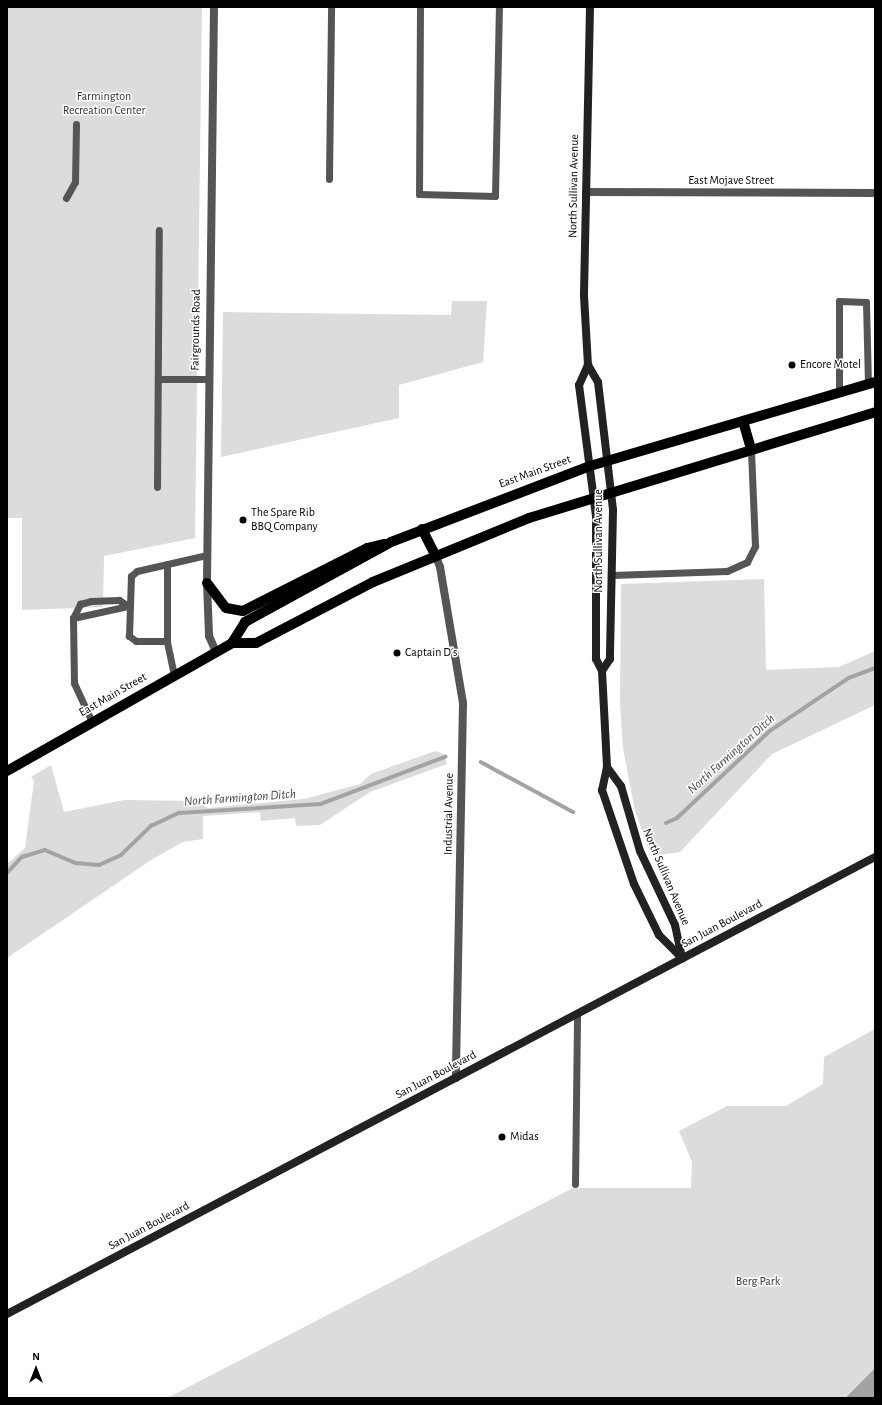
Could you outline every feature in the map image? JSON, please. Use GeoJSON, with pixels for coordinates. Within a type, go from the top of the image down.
{"type":"FeatureCollection","features":[{"type":"Feature","properties":{"kind":"main road","name":"North Sullivan Avenue"},"geometry":{"type":"LineString","coordinates":[[590,7],[584,296],[588,365],[598,382],[611,491],[612,575],[610,659],[602,671]]}},
{"type":"Feature","properties":{"kind":"main road","name":"North Sullivan Avenue"},"geometry":{"type":"LineString","coordinates":[[588,365],[579,385],[594,496],[596,659],[602,671],[607,767],[602,790],[623,858],[659,935],[682,958]]}},
{"type":"Feature","properties":{"kind":"main road","name":"East Main Street"},"geometry":{"type":"LineString","coordinates":[[7,771],[232,643],[245,622],[391,542],[422,529],[608,460],[872,382]]}},
{"type":"Feature","properties":{"kind":"main road","name":"East Main Street"},"geometry":{"type":"LineString","coordinates":[[232,643],[256,643],[435,554],[594,496],[875,412]]}},
{"type":"Feature","properties":{"kind":"main road"},"geometry":{"type":"LineString","coordinates":[[742,421],[751,449]]}},
{"type":"Feature","properties":{"kind":"main road"},"geometry":{"type":"LineString","coordinates":[[422,529],[435,554]]}},
{"type":"Feature","properties":{"kind":"main road"},"geometry":{"type":"LineString","coordinates":[[207,583],[226,608],[243,611],[367,548],[391,542]]}},
{"type":"Feature","properties":{"kind":"main road","name":"North Sullivan Avenue"},"geometry":{"type":"LineString","coordinates":[[607,767],[621,786],[640,851],[676,925],[682,958]]}},
{"type":"Feature","properties":{"kind":"main road","name":"San Juan Boulevard"},"geometry":{"type":"LineString","coordinates":[[7,1314],[875,857]]}},
{"type":"Feature","properties":{"kind":"street","name":"Fairgrounds Road"},"geometry":{"type":"LineString","coordinates":[[214,7],[207,379],[207,583],[209,636],[216,652]]}},
{"type":"Feature","properties":{"kind":"street","name":"East Mojave Street"},"geometry":{"type":"LineString","coordinates":[[586,192],[875,193]]}},
{"type":"Feature","properties":{"kind":"street","name":"Industrial Avenue"},"geometry":{"type":"LineString","coordinates":[[435,554],[440,567],[463,703],[456,1078]]}},
{"type":"Feature","properties":{"kind":"lane"},"geometry":{"type":"LineString","coordinates":[[329,179],[331,7]]}},
{"type":"Feature","properties":{"kind":"lane"},"geometry":{"type":"LineString","coordinates":[[420,7],[419,194],[495,196],[499,7]]}},
{"type":"Feature","properties":{"kind":"lane"},"geometry":{"type":"LineString","coordinates":[[66,198],[75,182],[76,124]]}},
{"type":"Feature","properties":{"kind":"lane"},"geometry":{"type":"LineString","coordinates":[[157,487],[160,230]]}},
{"type":"Feature","properties":{"kind":"lane"},"geometry":{"type":"LineString","coordinates":[[839,392],[839,301],[866,302],[872,382]]}},
{"type":"Feature","properties":{"kind":"lane"},"geometry":{"type":"LineString","coordinates":[[158,379],[207,379]]}},
{"type":"Feature","properties":{"kind":"lane"},"geometry":{"type":"LineString","coordinates":[[612,575],[727,571],[747,562],[754,546],[751,449]]}},
{"type":"Feature","properties":{"kind":"lane"},"geometry":{"type":"LineString","coordinates":[[167,641],[136,641],[129,636],[128,606],[131,576],[137,571],[207,555]]}},
{"type":"Feature","properties":{"kind":"lane"},"geometry":{"type":"LineString","coordinates":[[167,564],[167,641],[174,675]]}},
{"type":"Feature","properties":{"kind":"lane"},"geometry":{"type":"LineString","coordinates":[[92,722],[74,683],[73,618],[80,604],[91,601],[120,600],[128,606]]}},
{"type":"Feature","properties":{"kind":"lane"},"geometry":{"type":"LineString","coordinates":[[73,618],[128,606]]}},
{"type":"Feature","properties":{"kind":"lane"},"geometry":{"type":"LineString","coordinates":[[575,1184],[577,1014]]}},
{"type":"Feature","properties":{"kind":"green space","name":"Farmington Recreation Center"},"geometry":{"type":"Polygon","coordinates":[[[7,7],[202,7],[195,538],[104,556],[103,607],[22,610],[22,518],[7,518],[7,7]]]}},
{"type":"Feature","properties":{"kind":"green space"},"geometry":{"type":"Polygon","coordinates":[[[452,301],[487,301],[483,362],[399,385],[399,418],[221,457],[223,312],[451,315],[452,301]]]}},
{"type":"Feature","properties":{"kind":"green space"},"geometry":{"type":"Polygon","coordinates":[[[764,579],[766,670],[839,667],[875,651],[875,705],[772,754],[680,852],[651,856],[635,811],[623,748],[620,703],[621,584],[764,579]]]}},
{"type":"Feature","properties":{"kind":"green space"},"geometry":{"type":"Polygon","coordinates":[[[435,751],[444,754],[447,764],[370,792],[320,825],[296,826],[295,818],[261,821],[260,812],[203,816],[203,839],[183,842],[151,860],[7,958],[7,864],[25,848],[34,781],[31,777],[51,765],[64,812],[124,800],[196,801],[208,808],[304,799],[360,784],[371,774],[435,751]]]}},
{"type":"Feature","properties":{"kind":"green space","name":"Berg Park"},"geometry":{"type":"Polygon","coordinates":[[[875,1029],[875,1368],[844,1398],[167,1398],[573,1188],[691,1188],[692,1162],[679,1131],[727,1106],[786,1106],[823,1084],[824,1057],[875,1029]]]}},
{"type":"Feature","properties":{"kind":"shaded area"},"geometry":{"type":"Polygon","coordinates":[[[875,1368],[875,1398],[845,1398],[875,1368]]]}},
{"type":"Feature","properties":{"kind":"waterway","name":"North Farmington Ditch"},"geometry":{"type":"LineString","coordinates":[[666,823],[677,818],[770,731],[849,678],[875,668]]}},
{"type":"Feature","properties":{"kind":"waterway","name":"North Farmington Ditch"},"geometry":{"type":"LineString","coordinates":[[7,873],[22,857],[45,850],[76,863],[99,865],[121,855],[151,826],[179,813],[321,804],[445,757]]}},
{"type":"Feature","properties":{"kind":"waterway","name":"North Farmington Ditch"},"geometry":{"type":"LineString","coordinates":[[481,762],[573,812]]}},
{"type":"Feature","properties":{"kind":"place","name":"Encore Motel"},"geometry":{"type":"Point","coordinates":[792,365]}},
{"type":"Feature","properties":{"kind":"place","name":"The Spare Rib BBQ Company"},"geometry":{"type":"Point","coordinates":[243,520]}},
{"type":"Feature","properties":{"kind":"place","name":"Captain D's"},"geometry":{"type":"Point","coordinates":[397,653]}},
{"type":"Feature","properties":{"kind":"place","name":"Midas"},"geometry":{"type":"Point","coordinates":[502,1137]}}]}
